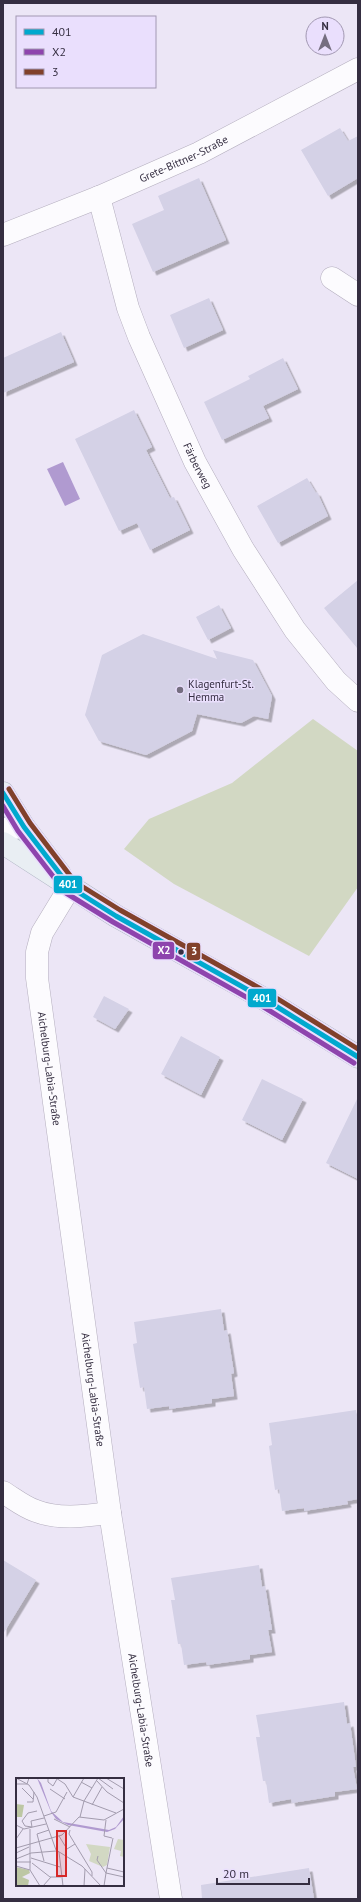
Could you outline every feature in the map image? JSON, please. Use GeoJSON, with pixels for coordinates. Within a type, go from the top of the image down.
{"type":"FeatureCollection","features":[{"type":"Feature","properties":{"kind":"main road"},"geometry":{"type":"LineString","coordinates":[[3,793],[14,828],[70,887]]}},
{"type":"Feature","properties":{"kind":"main road"},"geometry":{"type":"LineString","coordinates":[[3,843],[116,916],[266,1000],[358,1057]]}},
{"type":"Feature","properties":{"kind":"street","name":"Grete-Bittner-Straße"},"geometry":{"type":"LineString","coordinates":[[3,235],[99,197],[199,153],[358,69]]}},
{"type":"Feature","properties":{"kind":"street","name":"Färberweg"},"geometry":{"type":"LineString","coordinates":[[99,197],[122,287],[136,330],[195,462],[243,549],[295,630],[336,681],[358,701]]}},
{"type":"Feature","properties":{"kind":"street"},"geometry":{"type":"LineString","coordinates":[[332,278],[358,295]]}},
{"type":"Feature","properties":{"kind":"street","name":"Aichelburg-Labia-Straße"},"geometry":{"type":"LineString","coordinates":[[70,887],[42,933],[37,952],[37,978],[110,1513],[171,1899]]}},
{"type":"Feature","properties":{"kind":"street"},"geometry":{"type":"LineString","coordinates":[[3,1492],[36,1511],[60,1516],[88,1516],[110,1513]]}},
{"type":"Feature","properties":{"kind":"green space"},"geometry":{"type":"Polygon","coordinates":[[[313,719],[358,751],[358,887],[309,956],[174,884],[124,849],[149,819],[232,783],[313,719]]]}},
{"type":"Feature","properties":{"kind":"shaded area"},"geometry":{"type":"Polygon","coordinates":[[[63,462],[80,499],[65,506],[47,469],[63,462]]]}},
{"type":"Feature","properties":{"kind":"building"},"geometry":{"type":"Polygon","coordinates":[[[340,128],[348,141],[358,136],[358,178],[328,196],[301,150],[340,128]]]}},
{"type":"Feature","properties":{"kind":"building"},"geometry":{"type":"Polygon","coordinates":[[[199,178],[226,240],[153,272],[132,224],[164,210],[158,196],[199,178]]]}},
{"type":"Feature","properties":{"kind":"building"},"geometry":{"type":"Polygon","coordinates":[[[209,298],[223,330],[184,348],[170,315],[209,298]]]}},
{"type":"Feature","properties":{"kind":"building"},"geometry":{"type":"Polygon","coordinates":[[[61,332],[74,362],[3,393],[3,358],[61,332]]]}},
{"type":"Feature","properties":{"kind":"building"},"geometry":{"type":"Polygon","coordinates":[[[283,358],[298,389],[263,406],[269,418],[222,440],[204,402],[250,379],[248,376],[283,358]]]}},
{"type":"Feature","properties":{"kind":"building"},"geometry":{"type":"Polygon","coordinates":[[[134,410],[152,447],[146,450],[170,498],[174,497],[190,530],[150,550],[137,523],[119,531],[75,439],[134,410]]]}},
{"type":"Feature","properties":{"kind":"building"},"geometry":{"type":"Polygon","coordinates":[[[307,478],[316,493],[317,492],[328,516],[278,543],[257,506],[307,478]]]}},
{"type":"Feature","properties":{"kind":"building"},"geometry":{"type":"Polygon","coordinates":[[[358,580],[358,649],[324,608],[358,580]]]}},
{"type":"Feature","properties":{"kind":"building"},"geometry":{"type":"Polygon","coordinates":[[[219,605],[231,628],[208,640],[196,617],[219,605]]]}},
{"type":"Feature","properties":{"kind":"building","name":"Klagenfurt-St. Hemma"},"geometry":{"type":"Polygon","coordinates":[[[143,634],[217,659],[213,650],[253,660],[272,696],[268,719],[254,716],[241,723],[197,714],[192,731],[146,755],[99,741],[85,715],[102,655],[143,634]]]}},
{"type":"Feature","properties":{"kind":"building"},"geometry":{"type":"Polygon","coordinates":[[[104,996],[129,1009],[115,1029],[93,1017],[104,996]]]}},
{"type":"Feature","properties":{"kind":"building"},"geometry":{"type":"Polygon","coordinates":[[[181,1036],[220,1057],[201,1095],[161,1074],[181,1036]]]}},
{"type":"Feature","properties":{"kind":"building"},"geometry":{"type":"Polygon","coordinates":[[[262,1079],[303,1099],[282,1140],[242,1120],[262,1079]]]}},
{"type":"Feature","properties":{"kind":"building"},"geometry":{"type":"Polygon","coordinates":[[[358,1097],[358,1179],[326,1163],[358,1097]]]}},
{"type":"Feature","properties":{"kind":"building"},"geometry":{"type":"Polygon","coordinates":[[[221,1309],[224,1331],[227,1330],[234,1373],[231,1374],[234,1396],[212,1399],[212,1403],[169,1409],[169,1406],[147,1409],[144,1387],[140,1388],[133,1344],[137,1343],[134,1322],[221,1309]]]}},
{"type":"Feature","properties":{"kind":"building"},"geometry":{"type":"Polygon","coordinates":[[[356,1410],[358,1422],[358,1499],[347,1501],[348,1504],[304,1511],[304,1508],[282,1511],[279,1489],[275,1490],[269,1446],[272,1445],[269,1423],[356,1410]]]}},
{"type":"Feature","properties":{"kind":"building"},"geometry":{"type":"Polygon","coordinates":[[[3,1560],[36,1580],[3,1634],[3,1560]]]}},
{"type":"Feature","properties":{"kind":"building"},"geometry":{"type":"Polygon","coordinates":[[[259,1565],[262,1587],[265,1586],[272,1630],[268,1630],[272,1652],[250,1655],[250,1659],[207,1665],[206,1662],[184,1665],[181,1644],[178,1644],[171,1600],[175,1600],[171,1578],[259,1565]]]}},
{"type":"Feature","properties":{"kind":"building"},"geometry":{"type":"Polygon","coordinates":[[[344,1702],[347,1724],[350,1723],[356,1767],[353,1767],[357,1789],[335,1792],[335,1796],[292,1803],[291,1799],[269,1803],[266,1781],[263,1781],[256,1737],[260,1737],[256,1715],[344,1702]]]}},
{"type":"Feature","properties":{"kind":"building"},"geometry":{"type":"Polygon","coordinates":[[[309,1868],[314,1899],[202,1899],[201,1885],[309,1868]]]}},
{"type":"Feature","properties":{"kind":"transit line","name":"3"},"geometry":{"type":"LineString","coordinates":[[9,789],[30,823],[75,882],[120,910],[270,994],[358,1049]]}},
{"type":"Feature","properties":{"kind":"transit line","name":"401"},"geometry":{"type":"LineString","coordinates":[[3,793],[24,827],[70,887],[116,916],[266,1000],[358,1057]]}},
{"type":"Feature","properties":{"kind":"transit line","name":"X2"},"geometry":{"type":"LineString","coordinates":[[3,806],[18,831],[66,893],[113,922],[262,1006],[354,1063]]}},
{"type":"Feature","properties":{"kind":"place","name":"Klagenfurt-St. Hemma"},"geometry":{"type":"Point","coordinates":[180,690]}}]}
